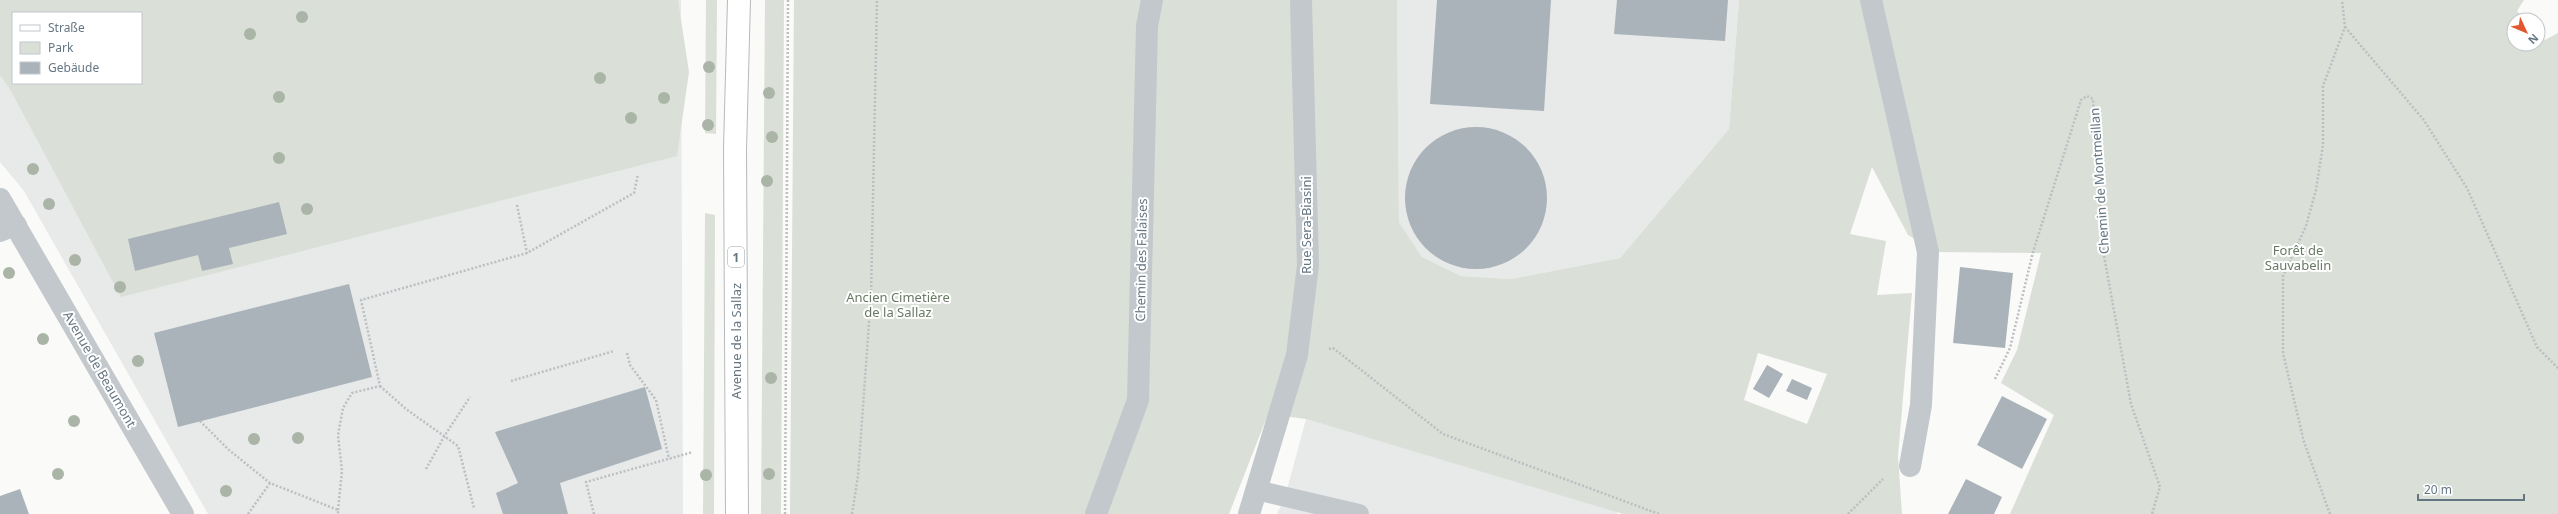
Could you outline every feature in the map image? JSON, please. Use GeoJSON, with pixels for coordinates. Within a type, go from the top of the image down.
{"type":"FeatureCollection","features":[{"type":"Feature","properties":{"kind":"main road","name":"Avenue de la Sallaz"},"geometry":{"type":"LineString","coordinates":[[737,514],[735,149],[739,0]]}},
{"type":"Feature","properties":{"kind":"street","name":"Chemin des Falaises"},"geometry":{"type":"LineString","coordinates":[[1096,514],[1138,400],[1147,26],[1152,0]]}},
{"type":"Feature","properties":{"kind":"street","name":"Rue Sera-Biasini"},"geometry":{"type":"LineString","coordinates":[[1249,514],[1297,355],[1308,265],[1301,0]]}},
{"type":"Feature","properties":{"kind":"street"},"geometry":{"type":"LineString","coordinates":[[1871,0],[1928,252],[1921,404],[1910,466]]}},
{"type":"Feature","properties":{"kind":"street","name":"Avenue de Beaumont"},"geometry":{"type":"LineString","coordinates":[[0,199],[8,228],[182,514]]}},
{"type":"Feature","properties":{"kind":"lane"},"geometry":{"type":"LineString","coordinates":[[1256,490],[1359,514]]}},
{"type":"Feature","properties":{"kind":"path"},"geometry":{"type":"LineString","coordinates":[[785,514],[788,0]]}},
{"type":"Feature","properties":{"kind":"path"},"geometry":{"type":"LineString","coordinates":[[852,514],[858,476],[871,295],[877,0]]}},
{"type":"Feature","properties":{"kind":"path"},"geometry":{"type":"LineString","coordinates":[[2330,514],[2304,442],[2283,353],[2283,276],[2306,226],[2316,190],[2324,145],[2323,86],[2345,27],[2342,0]]}},
{"type":"Feature","properties":{"kind":"path"},"geometry":{"type":"LineString","coordinates":[[2345,27],[2423,119],[2463,182],[2537,347],[2558,368]]}},
{"type":"Feature","properties":{"kind":"path","name":"Chemin de Montmeillan"},"geometry":{"type":"LineString","coordinates":[[1995,379],[2010,348],[2033,252],[2080,100],[2087,96],[2093,99],[2103,250],[2131,404],[2160,487],[2152,514]]}},
{"type":"Feature","properties":{"kind":"path"},"geometry":{"type":"LineString","coordinates":[[474,508],[458,446],[445,435],[406,409],[380,386],[361,300],[527,253],[634,193],[638,174]]}},
{"type":"Feature","properties":{"kind":"path"},"geometry":{"type":"LineString","coordinates":[[517,205],[527,253]]}},
{"type":"Feature","properties":{"kind":"path"},"geometry":{"type":"LineString","coordinates":[[1297,355],[1333,348],[1443,434],[1660,514]]}},
{"type":"Feature","properties":{"kind":"path"},"geometry":{"type":"LineString","coordinates":[[511,381],[614,351]]}},
{"type":"Feature","properties":{"kind":"path"},"geometry":{"type":"LineString","coordinates":[[627,353],[630,365],[656,400],[669,459]]}},
{"type":"Feature","properties":{"kind":"path"},"geometry":{"type":"LineString","coordinates":[[338,514],[342,471],[338,435],[343,408],[352,393],[380,386]]}},
{"type":"Feature","properties":{"kind":"path"},"geometry":{"type":"LineString","coordinates":[[426,469],[445,435],[470,397]]}},
{"type":"Feature","properties":{"kind":"path"},"geometry":{"type":"LineString","coordinates":[[200,421],[229,450],[270,483],[338,510]]}},
{"type":"Feature","properties":{"kind":"path"},"geometry":{"type":"LineString","coordinates":[[594,514],[586,482],[693,452]]}},
{"type":"Feature","properties":{"kind":"path"},"geometry":{"type":"LineString","coordinates":[[1848,514],[1886,475],[1910,466]]}},
{"type":"Feature","properties":{"kind":"path"},"geometry":{"type":"LineString","coordinates":[[248,514],[270,483]]}},
{"type":"Feature","properties":{"kind":"shaded area"},"geometry":{"type":"Polygon","coordinates":[[[0,0],[681,0],[683,514],[208,514],[24,191],[0,162],[0,0]]]}},
{"type":"Feature","properties":{"kind":"shaded area"},"geometry":{"type":"Polygon","coordinates":[[[1397,0],[1739,0],[1729,129],[1620,258],[1511,279],[1461,276],[1422,257],[1399,222],[1397,0]]]}},
{"type":"Feature","properties":{"kind":"shaded area"},"geometry":{"type":"Polygon","coordinates":[[[1306,419],[1617,511],[1617,514],[1277,514],[1285,497],[1306,419]]]}},
{"type":"Feature","properties":{"kind":"green space"},"geometry":{"type":"Polygon","coordinates":[[[0,0],[678,0],[689,72],[677,156],[121,297],[10,89],[0,75],[0,0]]]}},
{"type":"Feature","properties":{"kind":"green space"},"geometry":{"type":"Polygon","coordinates":[[[706,0],[717,0],[716,134],[705,133],[706,0]]]}},
{"type":"Feature","properties":{"kind":"green space"},"geometry":{"type":"Polygon","coordinates":[[[765,0],[784,0],[781,514],[761,514],[765,0]]]}},
{"type":"Feature","properties":{"kind":"green space"},"geometry":{"type":"Polygon","coordinates":[[[794,0],[1397,0],[1399,222],[1422,257],[1461,276],[1511,279],[1620,258],[1729,129],[1739,0],[2524,0],[2517,11],[2518,12],[2506,12],[2506,52],[2546,52],[2546,39],[2558,33],[2558,514],[2010,514],[2054,415],[2001,383],[2017,350],[2041,253],[1936,252],[1908,235],[1872,167],[1850,234],[1886,241],[1877,295],[1912,293],[1898,456],[1902,514],[1623,514],[1306,419],[1268,414],[1229,514],[790,514],[794,0]],[[1758,353],[1744,400],[1807,424],[1827,374],[1758,353]]]}},
{"type":"Feature","properties":{"kind":"green space"},"geometry":{"type":"Polygon","coordinates":[[[705,213],[715,215],[714,514],[703,514],[705,213]]]}},
{"type":"Feature","properties":{"kind":"building"},"geometry":{"type":"Polygon","coordinates":[[[1437,0],[1551,0],[1544,111],[1430,104],[1437,0]]]}},
{"type":"Feature","properties":{"kind":"building"},"geometry":{"type":"Polygon","coordinates":[[[1617,0],[1728,0],[1725,41],[1614,34],[1617,0]]]}},
{"type":"Feature","properties":{"kind":"building"},"geometry":{"type":"Polygon","coordinates":[[[1469,127],[1483,127],[1510,135],[1531,153],[1542,171],[1546,184],[1546,212],[1539,232],[1521,253],[1510,261],[1497,266],[1483,269],[1469,269],[1442,261],[1421,243],[1413,232],[1408,219],[1405,205],[1405,191],[1413,164],[1431,143],[1442,135],[1455,130],[1469,127]]]}},
{"type":"Feature","properties":{"kind":"building"},"geometry":{"type":"Polygon","coordinates":[[[279,202],[287,234],[229,248],[233,264],[202,271],[198,255],[135,271],[128,239],[279,202]]]}},
{"type":"Feature","properties":{"kind":"building"},"geometry":{"type":"Polygon","coordinates":[[[1960,267],[2013,273],[2005,348],[1953,343],[1960,267]]]}},
{"type":"Feature","properties":{"kind":"building"},"geometry":{"type":"Polygon","coordinates":[[[349,284],[372,377],[178,427],[154,333],[349,284]]]}},
{"type":"Feature","properties":{"kind":"building"},"geometry":{"type":"Polygon","coordinates":[[[1767,365],[1783,374],[1769,398],[1753,389],[1767,365]]]}},
{"type":"Feature","properties":{"kind":"building"},"geometry":{"type":"Polygon","coordinates":[[[1792,379],[1812,388],[1807,400],[1786,391],[1792,379]]]}},
{"type":"Feature","properties":{"kind":"building"},"geometry":{"type":"Polygon","coordinates":[[[645,387],[662,449],[560,483],[568,514],[503,514],[496,493],[518,483],[495,432],[645,387]]]}},
{"type":"Feature","properties":{"kind":"building"},"geometry":{"type":"Polygon","coordinates":[[[2002,396],[2047,419],[2022,469],[1977,445],[2002,396]]]}},
{"type":"Feature","properties":{"kind":"building"},"geometry":{"type":"Polygon","coordinates":[[[1966,479],[2002,497],[1994,514],[1948,514],[1966,479]]]}},
{"type":"Feature","properties":{"kind":"building"},"geometry":{"type":"Polygon","coordinates":[[[20,489],[29,514],[0,514],[0,496],[20,489]]]}},
{"type":"Feature","properties":{"kind":"park label","name":"Forêt de Sauvabelin"},"geometry":{"type":"Point","coordinates":[2298,258]}},
{"type":"Feature","properties":{"kind":"park label","name":"Ancien Cimetière de la Sallaz"},"geometry":{"type":"Point","coordinates":[898,304]}}]}
